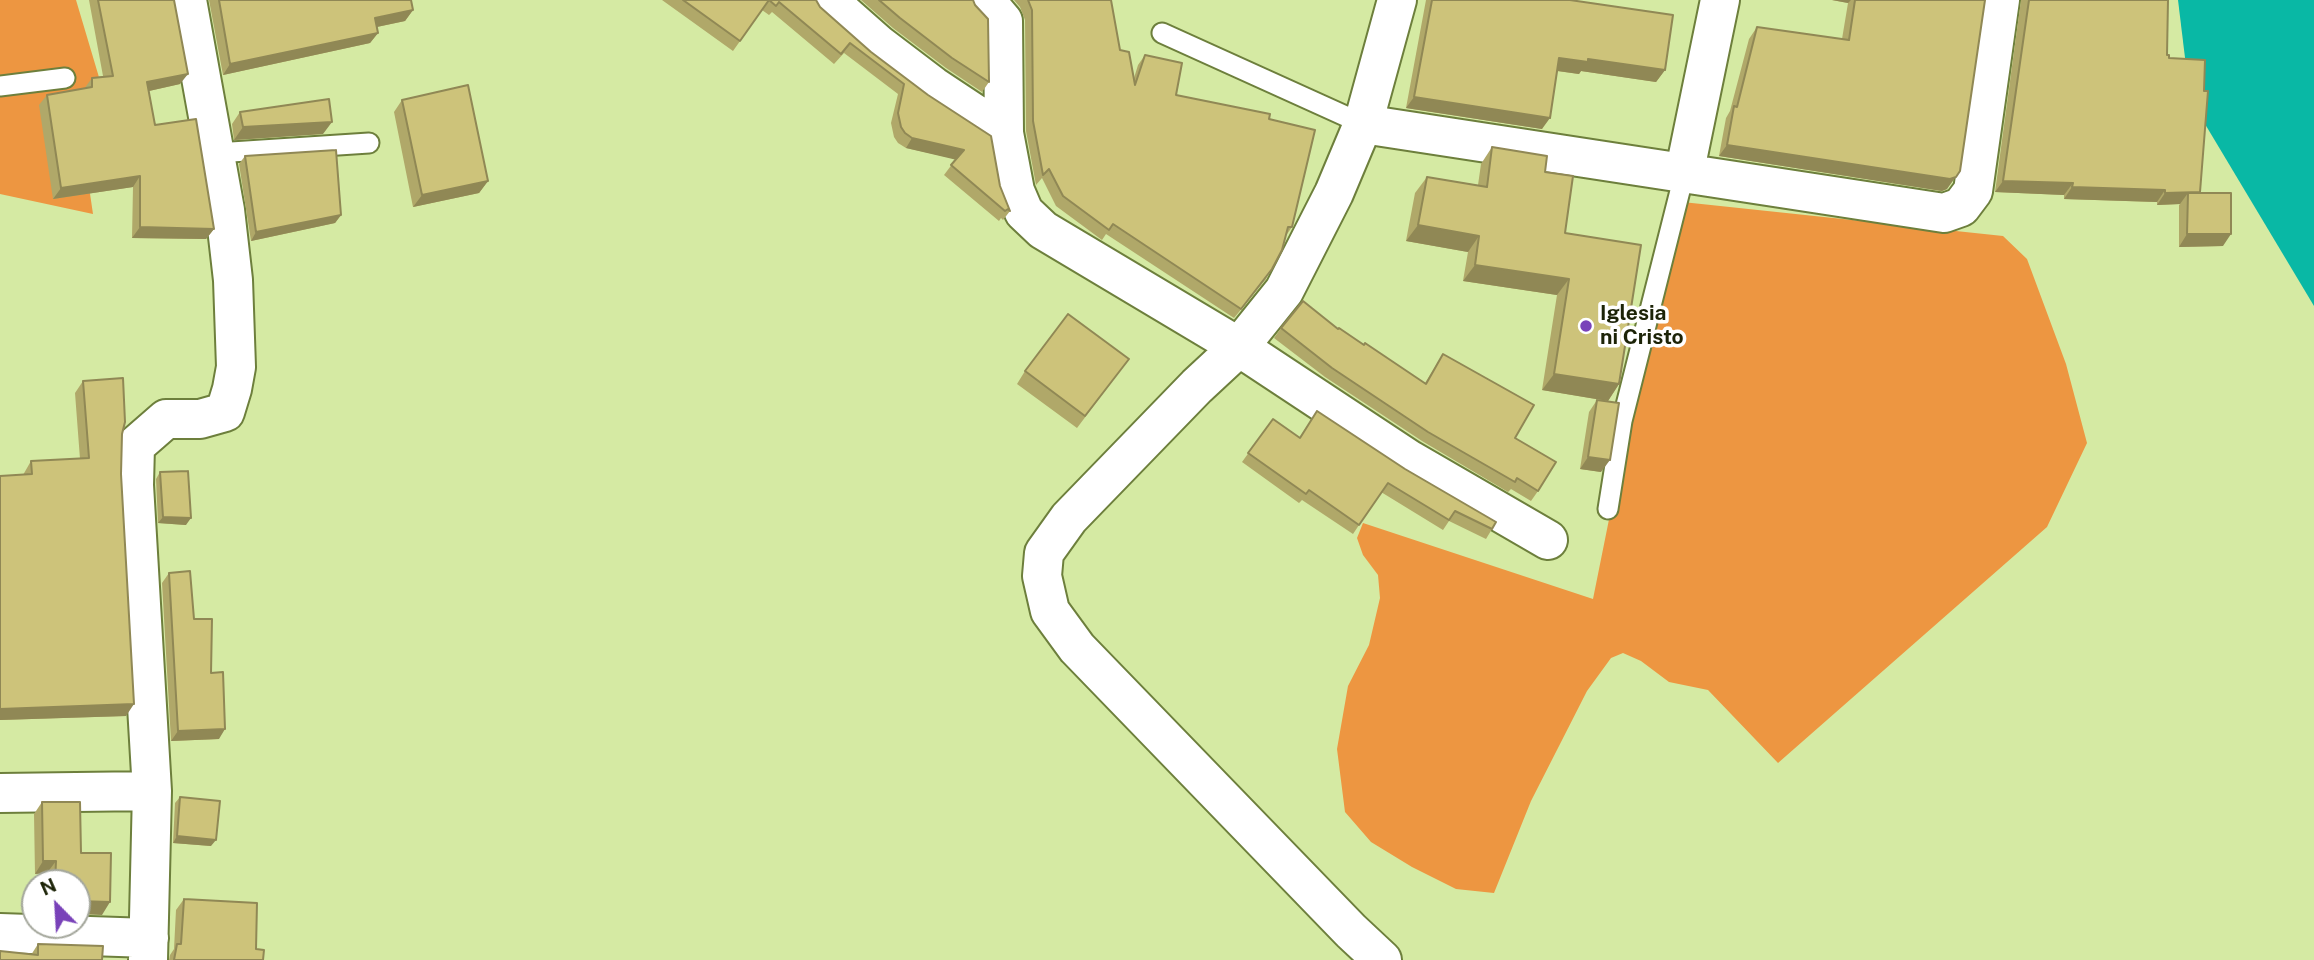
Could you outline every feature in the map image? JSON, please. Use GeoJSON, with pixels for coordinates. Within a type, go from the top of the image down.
{"type":"FeatureCollection","features":[{"type":"Feature","properties":{"kind":"street"},"geometry":{"type":"LineString","coordinates":[[0,933],[149,949],[152,791],[134,485],[135,446],[166,419],[200,419],[225,412],[236,367],[233,279],[216,153],[187,0]]}},
{"type":"Feature","properties":{"kind":"street"},"geometry":{"type":"LineString","coordinates":[[828,0],[879,45],[933,86],[1004,133]]}},
{"type":"Feature","properties":{"kind":"street"},"geometry":{"type":"LineString","coordinates":[[985,0],[1003,21],[1004,133],[1015,191],[1024,212],[1043,230],[1239,347],[1410,460],[1548,540]]}},
{"type":"Feature","properties":{"kind":"street"},"geometry":{"type":"LineString","coordinates":[[1382,960],[1077,648],[1050,611],[1042,576],[1044,553],[1069,518],[1197,386],[1239,347],[1284,292],[1334,193],[1363,124],[1397,0]]}},
{"type":"Feature","properties":{"kind":"street"},"geometry":{"type":"LineString","coordinates":[[1684,175],[1720,0]]}},
{"type":"Feature","properties":{"kind":"street"},"geometry":{"type":"LineString","coordinates":[[1363,124],[1944,213],[1961,207],[1973,191],[2000,0]]}},
{"type":"Feature","properties":{"kind":"street"},"geometry":{"type":"LineString","coordinates":[[0,793],[152,791]]}},
{"type":"Feature","properties":{"kind":"lane"},"geometry":{"type":"LineString","coordinates":[[1162,33],[1363,124]]}},
{"type":"Feature","properties":{"kind":"lane"},"geometry":{"type":"LineString","coordinates":[[0,86],[65,78]]}},
{"type":"Feature","properties":{"kind":"lane"},"geometry":{"type":"LineString","coordinates":[[216,153],[369,143]]}},
{"type":"Feature","properties":{"kind":"lane"},"geometry":{"type":"LineString","coordinates":[[1608,509],[1622,421],[1684,175]]}},
{"type":"Feature","properties":{"kind":"shaded area"},"geometry":{"type":"Polygon","coordinates":[[[0,0],[76,0],[101,84],[75,92],[93,214],[0,194],[0,0]]]}},
{"type":"Feature","properties":{"kind":"shaded area"},"geometry":{"type":"Polygon","coordinates":[[[1673,201],[2003,236],[2027,259],[2066,364],[2087,443],[2047,527],[1778,763],[1708,690],[1669,682],[1641,661],[1623,653],[1611,658],[1587,691],[1531,801],[1494,893],[1456,889],[1371,842],[1345,812],[1337,749],[1348,686],[1369,645],[1380,598],[1378,575],[1363,555],[1357,538],[1363,523],[1593,599],[1673,201]]]}},
{"type":"Feature","properties":{"kind":"water"},"geometry":{"type":"Polygon","coordinates":[[[2178,0],[2314,0],[2314,306],[2190,99],[2178,0]]]}},
{"type":"Feature","properties":{"kind":"building"},"geometry":{"type":"Polygon","coordinates":[[[98,0],[174,0],[188,74],[147,82],[155,125],[196,119],[214,229],[140,227],[140,176],[61,188],[47,95],[92,87],[92,78],[113,76],[98,0]]]}},
{"type":"Feature","properties":{"kind":"building"},"geometry":{"type":"Polygon","coordinates":[[[219,0],[411,0],[413,10],[375,18],[378,33],[230,64],[219,0]]]}},
{"type":"Feature","properties":{"kind":"building"},"geometry":{"type":"Polygon","coordinates":[[[683,0],[769,0],[740,41],[683,0]]]}},
{"type":"Feature","properties":{"kind":"building"},"geometry":{"type":"Polygon","coordinates":[[[769,0],[816,0],[820,7],[871,52],[928,95],[991,136],[1000,186],[1010,211],[1005,211],[951,165],[964,150],[912,138],[905,133],[898,113],[904,84],[850,43],[841,54],[779,2],[776,6],[769,0]]]}},
{"type":"Feature","properties":{"kind":"building"},"geometry":{"type":"Polygon","coordinates":[[[879,0],[973,0],[988,19],[989,82],[952,58],[879,0]]]}},
{"type":"Feature","properties":{"kind":"building"},"geometry":{"type":"Polygon","coordinates":[[[1028,0],[1111,0],[1120,50],[1129,52],[1135,85],[1145,55],[1182,63],[1176,95],[1270,114],[1269,119],[1315,130],[1292,227],[1288,227],[1282,250],[1272,269],[1241,309],[1113,224],[1109,230],[1063,196],[1049,169],[1043,175],[1033,121],[1032,10],[1028,0]]]}},
{"type":"Feature","properties":{"kind":"building"},"geometry":{"type":"Polygon","coordinates":[[[1432,0],[1570,0],[1673,15],[1665,70],[1588,59],[1588,62],[1559,58],[1550,118],[1414,97],[1432,0]]]}},
{"type":"Feature","properties":{"kind":"building"},"geometry":{"type":"Polygon","coordinates":[[[1855,0],[1985,0],[1960,171],[1956,177],[1950,179],[1727,145],[1734,106],[1737,107],[1757,27],[1849,40],[1855,0]]]}},
{"type":"Feature","properties":{"kind":"building"},"geometry":{"type":"Polygon","coordinates":[[[2029,0],[2168,0],[2167,55],[2169,58],[2205,60],[2204,91],[2208,91],[2200,192],[2165,193],[2165,190],[2072,187],[2073,183],[2003,181],[2029,0]]]}},
{"type":"Feature","properties":{"kind":"building"},"geometry":{"type":"Polygon","coordinates":[[[468,85],[488,181],[422,195],[402,100],[468,85]]]}},
{"type":"Feature","properties":{"kind":"building"},"geometry":{"type":"Polygon","coordinates":[[[329,99],[332,122],[243,127],[240,112],[329,99]]]}},
{"type":"Feature","properties":{"kind":"building"},"geometry":{"type":"Polygon","coordinates":[[[1492,147],[1547,156],[1545,172],[1573,176],[1565,233],[1641,245],[1619,384],[1554,374],[1569,279],[1475,265],[1479,236],[1418,225],[1427,177],[1487,187],[1492,147]]]}},
{"type":"Feature","properties":{"kind":"building"},"geometry":{"type":"Polygon","coordinates":[[[336,150],[341,215],[256,232],[245,156],[336,150]]]}},
{"type":"Feature","properties":{"kind":"building"},"geometry":{"type":"Polygon","coordinates":[[[2188,193],[2231,193],[2231,234],[2187,234],[2188,193]]]}},
{"type":"Feature","properties":{"kind":"building"},"geometry":{"type":"Polygon","coordinates":[[[1303,301],[1338,329],[1364,345],[1365,343],[1426,384],[1443,354],[1534,405],[1515,438],[1556,462],[1538,491],[1517,478],[1515,482],[1428,432],[1332,368],[1281,328],[1303,301]]]}},
{"type":"Feature","properties":{"kind":"building"},"geometry":{"type":"Polygon","coordinates":[[[1068,314],[1129,359],[1085,416],[1025,371],[1068,314]]]}},
{"type":"Feature","properties":{"kind":"building"},"geometry":{"type":"Polygon","coordinates":[[[123,378],[125,422],[121,474],[134,704],[0,709],[0,476],[32,474],[31,461],[89,458],[83,381],[123,378]]]}},
{"type":"Feature","properties":{"kind":"building"},"geometry":{"type":"Polygon","coordinates":[[[1597,400],[1619,403],[1610,460],[1588,457],[1597,400]]]}},
{"type":"Feature","properties":{"kind":"building"},"geometry":{"type":"Polygon","coordinates":[[[1317,411],[1405,469],[1496,522],[1492,529],[1455,511],[1449,520],[1388,483],[1359,525],[1309,490],[1306,494],[1248,453],[1273,419],[1300,438],[1317,411]]]}},
{"type":"Feature","properties":{"kind":"building"},"geometry":{"type":"Polygon","coordinates":[[[188,471],[191,518],[163,517],[160,472],[188,471]]]}},
{"type":"Feature","properties":{"kind":"building"},"geometry":{"type":"Polygon","coordinates":[[[190,571],[194,619],[212,619],[211,673],[223,672],[225,729],[178,731],[169,573],[190,571]]]}},
{"type":"Feature","properties":{"kind":"building"},"geometry":{"type":"Polygon","coordinates":[[[180,797],[220,801],[216,840],[177,836],[180,797]]]}},
{"type":"Feature","properties":{"kind":"building"},"geometry":{"type":"Polygon","coordinates":[[[42,802],[80,802],[81,853],[111,853],[110,902],[91,901],[91,869],[56,869],[56,861],[43,861],[42,802]]]}},
{"type":"Feature","properties":{"kind":"building"},"geometry":{"type":"Polygon","coordinates":[[[184,899],[257,903],[256,949],[264,950],[263,960],[174,960],[177,944],[181,944],[184,899]]]}},
{"type":"Feature","properties":{"kind":"building"},"geometry":{"type":"Polygon","coordinates":[[[38,944],[103,946],[102,960],[0,960],[0,951],[38,955],[38,944]]]}},
{"type":"Feature","properties":{"kind":"place","name":"Iglesia ni Cristo"},"geometry":{"type":"Point","coordinates":[1586,326]}}]}
